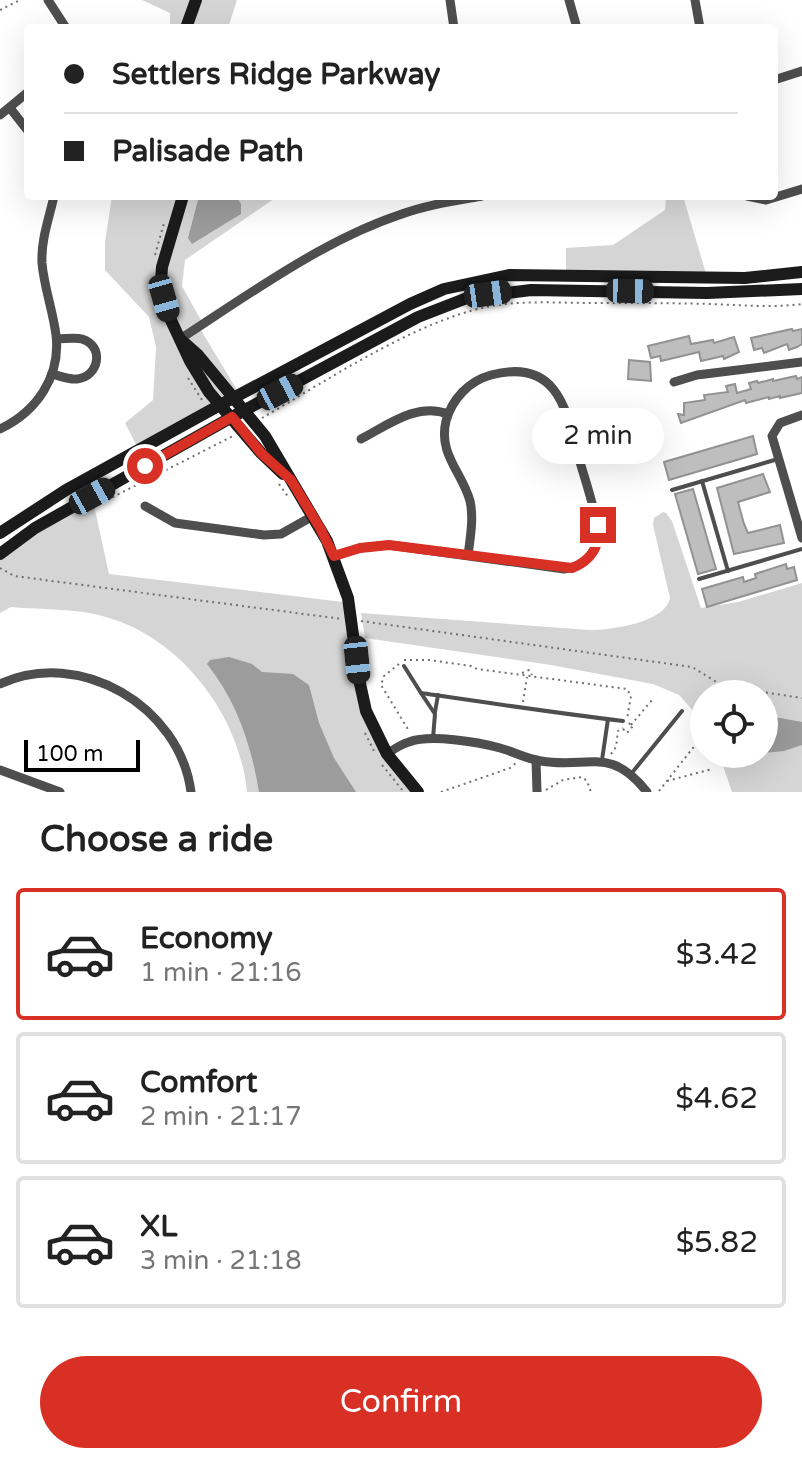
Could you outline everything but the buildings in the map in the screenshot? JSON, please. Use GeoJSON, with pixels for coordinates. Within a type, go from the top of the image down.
{"type":"FeatureCollection","features":[{"type":"Feature","properties":{"kind":"street"},"geometry":{"type":"LineString","coordinates":[[48,0],[63,24]]}},
{"type":"Feature","properties":{"kind":"street"},"geometry":{"type":"LineString","coordinates":[[187,24],[196,0]]}},
{"type":"Feature","properties":{"kind":"street"},"geometry":{"type":"LineString","coordinates":[[450,0],[453,24]]}},
{"type":"Feature","properties":{"kind":"street"},"geometry":{"type":"LineString","coordinates":[[569,0],[576,24]]}},
{"type":"Feature","properties":{"kind":"street"},"geometry":{"type":"LineString","coordinates":[[695,0],[699,24]]}},
{"type":"Feature","properties":{"kind":"street"},"geometry":{"type":"LineString","coordinates":[[778,79],[802,71]]}},
{"type":"Feature","properties":{"kind":"street"},"geometry":{"type":"LineString","coordinates":[[0,115],[24,96]]}},
{"type":"Feature","properties":{"kind":"street"},"geometry":{"type":"LineString","coordinates":[[10,108],[24,126]]}},
{"type":"Feature","properties":{"kind":"street"},"geometry":{"type":"LineString","coordinates":[[778,196],[802,189]]}},
{"type":"Feature","properties":{"kind":"street"},"geometry":{"type":"LineString","coordinates":[[0,429],[24,416],[36,403],[52,374],[57,339],[42,252],[53,200]]}},
{"type":"Feature","properties":{"kind":"street"},"geometry":{"type":"LineString","coordinates":[[182,200],[163,256],[161,281],[169,316],[180,339],[198,355],[261,453],[291,480],[334,556],[352,617],[362,697],[372,727],[387,754],[418,792]]}},
{"type":"Feature","properties":{"kind":"street"},"geometry":{"type":"LineString","coordinates":[[180,339],[293,267],[338,242],[427,201]]}},
{"type":"Feature","properties":{"kind":"street"},"geometry":{"type":"LineString","coordinates":[[0,533],[66,490],[427,296],[484,279],[533,274],[745,278],[802,272]]}},
{"type":"Feature","properties":{"kind":"street"},"geometry":{"type":"LineString","coordinates":[[0,554],[35,528],[238,414],[418,317],[477,296],[531,290],[707,293],[802,289]]}},
{"type":"Feature","properties":{"kind":"street"},"geometry":{"type":"LineString","coordinates":[[52,374],[75,380],[87,376],[96,365],[96,352],[89,342],[78,338],[57,339]]}},
{"type":"Feature","properties":{"kind":"street"},"geometry":{"type":"LineString","coordinates":[[674,382],[697,375],[802,362]]}},
{"type":"Feature","properties":{"kind":"street"},"geometry":{"type":"LineString","coordinates":[[334,556],[379,545],[468,556],[572,568],[592,555],[599,534],[565,407],[552,386],[530,373],[518,371],[484,377],[465,390],[448,414],[445,447],[451,465],[466,490],[472,512],[468,556]]}},
{"type":"Feature","properties":{"kind":"street"},"geometry":{"type":"LineString","coordinates":[[361,439],[413,412],[435,410],[448,414]]}},
{"type":"Feature","properties":{"kind":"street"},"geometry":{"type":"LineString","coordinates":[[802,415],[784,421],[774,429],[772,441],[802,538]]}},
{"type":"Feature","properties":{"kind":"street"},"geometry":{"type":"LineString","coordinates":[[145,506],[175,523],[264,535],[281,534],[313,516]]}},
{"type":"Feature","properties":{"kind":"street"},"geometry":{"type":"LineString","coordinates":[[0,684],[19,677],[56,673],[78,676],[127,694],[151,711],[169,735],[183,762],[191,792]]}},
{"type":"Feature","properties":{"kind":"street"},"geometry":{"type":"LineString","coordinates":[[387,754],[410,741],[433,739],[498,748],[536,760],[601,762],[631,774],[647,792]]}},
{"type":"Feature","properties":{"kind":"street"},"geometry":{"type":"LineString","coordinates":[[536,760],[542,791]]}},
{"type":"Feature","properties":{"kind":"street"},"geometry":{"type":"LineString","coordinates":[[0,770],[60,792]]}},
{"type":"Feature","properties":{"kind":"lane"},"geometry":{"type":"LineString","coordinates":[[672,490],[778,459]]}},
{"type":"Feature","properties":{"kind":"lane"},"geometry":{"type":"LineString","coordinates":[[702,481],[728,571]]}},
{"type":"Feature","properties":{"kind":"lane"},"geometry":{"type":"LineString","coordinates":[[699,579],[802,549]]}},
{"type":"Feature","properties":{"kind":"lane"},"geometry":{"type":"LineString","coordinates":[[404,666],[435,714]]}},
{"type":"Feature","properties":{"kind":"lane"},"geometry":{"type":"LineString","coordinates":[[421,693],[562,715],[625,721]]}},
{"type":"Feature","properties":{"kind":"lane"},"geometry":{"type":"LineString","coordinates":[[433,739],[438,695]]}},
{"type":"Feature","properties":{"kind":"lane"},"geometry":{"type":"LineString","coordinates":[[631,774],[682,711]]}},
{"type":"Feature","properties":{"kind":"lane"},"geometry":{"type":"LineString","coordinates":[[601,762],[608,719]]}},
{"type":"Feature","properties":{"kind":"path"},"geometry":{"type":"LineString","coordinates":[[0,10],[20,0]]}},
{"type":"Feature","properties":{"kind":"path"},"geometry":{"type":"LineString","coordinates":[[262,418],[372,355],[435,323],[472,310],[540,303],[752,307],[802,304]]}},
{"type":"Feature","properties":{"kind":"path"},"geometry":{"type":"LineString","coordinates":[[108,499],[234,435],[241,441]]}},
{"type":"Feature","properties":{"kind":"path"},"geometry":{"type":"LineString","coordinates":[[276,481],[294,505]]}},
{"type":"Feature","properties":{"kind":"path"},"geometry":{"type":"LineString","coordinates":[[0,568],[14,576],[341,619]]}},
{"type":"Feature","properties":{"kind":"path"},"geometry":{"type":"LineString","coordinates":[[340,610],[343,630]]}},
{"type":"Feature","properties":{"kind":"path"},"geometry":{"type":"LineString","coordinates":[[362,621],[692,667],[727,687],[802,698]]}},
{"type":"Feature","properties":{"kind":"path"},"geometry":{"type":"LineString","coordinates":[[409,731],[381,685],[386,673],[405,660],[457,664],[627,689],[631,696],[625,721],[618,731],[616,747],[611,754]]}},
{"type":"Feature","properties":{"kind":"path"},"geometry":{"type":"LineString","coordinates":[[523,707],[529,676]]}},
{"type":"Feature","properties":{"kind":"path"},"geometry":{"type":"LineString","coordinates":[[622,728],[627,733],[652,700]]}},
{"type":"Feature","properties":{"kind":"path"},"geometry":{"type":"LineString","coordinates":[[625,721],[631,725]]}},
{"type":"Feature","properties":{"kind":"path"},"geometry":{"type":"LineString","coordinates":[[363,730],[385,768],[404,792]]}},
{"type":"Feature","properties":{"kind":"path"},"geometry":{"type":"LineString","coordinates":[[659,791],[690,751]]}},
{"type":"Feature","properties":{"kind":"path"},"geometry":{"type":"LineString","coordinates":[[441,792],[516,763]]}},
{"type":"Feature","properties":{"kind":"path"},"geometry":{"type":"LineString","coordinates":[[665,781],[712,769]]}},
{"type":"Feature","properties":{"kind":"path"},"geometry":{"type":"LineString","coordinates":[[542,791],[563,780],[582,777],[591,792]]}},
{"type":"Feature","properties":{"kind":"shaded area"},"geometry":{"type":"Polygon","coordinates":[[[142,0],[237,0],[229,24],[170,24],[170,13],[142,0]]]}},
{"type":"Feature","properties":{"kind":"shaded area"},"geometry":{"type":"Polygon","coordinates":[[[111,200],[272,200],[185,260],[182,286],[203,324],[199,327],[240,395],[139,450],[125,423],[153,400],[156,347],[149,317],[105,270],[105,242],[111,200]]]}},
{"type":"Feature","properties":{"kind":"shaded area"},"geometry":{"type":"Polygon","coordinates":[[[198,200],[238,200],[241,214],[192,244],[188,238],[198,200]]]}},
{"type":"Feature","properties":{"kind":"shaded area"},"geometry":{"type":"Polygon","coordinates":[[[666,200],[684,200],[707,277],[566,275],[566,248],[613,245],[665,210],[666,200]]]}},
{"type":"Feature","properties":{"kind":"shaded area"},"geometry":{"type":"Polygon","coordinates":[[[92,496],[109,574],[343,602],[366,711],[418,792],[247,792],[233,736],[220,710],[203,685],[161,644],[136,629],[97,615],[11,607],[0,613],[0,554],[92,496]]]}},
{"type":"Feature","properties":{"kind":"shaded area"},"geometry":{"type":"Polygon","coordinates":[[[663,512],[672,521],[701,608],[738,602],[802,583],[802,792],[732,792],[724,768],[778,768],[778,680],[690,680],[690,707],[679,695],[653,684],[551,665],[365,638],[361,613],[589,630],[610,629],[648,619],[666,607],[670,598],[654,518],[663,512]]]}},
{"type":"Feature","properties":{"kind":"shaded area"},"geometry":{"type":"Polygon","coordinates":[[[229,657],[252,664],[262,672],[293,674],[309,685],[319,723],[334,758],[356,792],[259,792],[252,757],[235,709],[207,664],[210,660],[229,657]]]}},
{"type":"Feature","properties":{"kind":"shaded area"},"geometry":{"type":"Polygon","coordinates":[[[778,718],[802,722],[802,745],[778,752],[778,718]]]}},
{"type":"Feature","properties":{"kind":"route"},"geometry":{"type":"LineString","coordinates":[[145,466],[232,417],[261,453],[291,480],[334,556],[360,548],[389,545],[564,569],[579,565],[592,555],[598,542],[598,525]]}}]}
